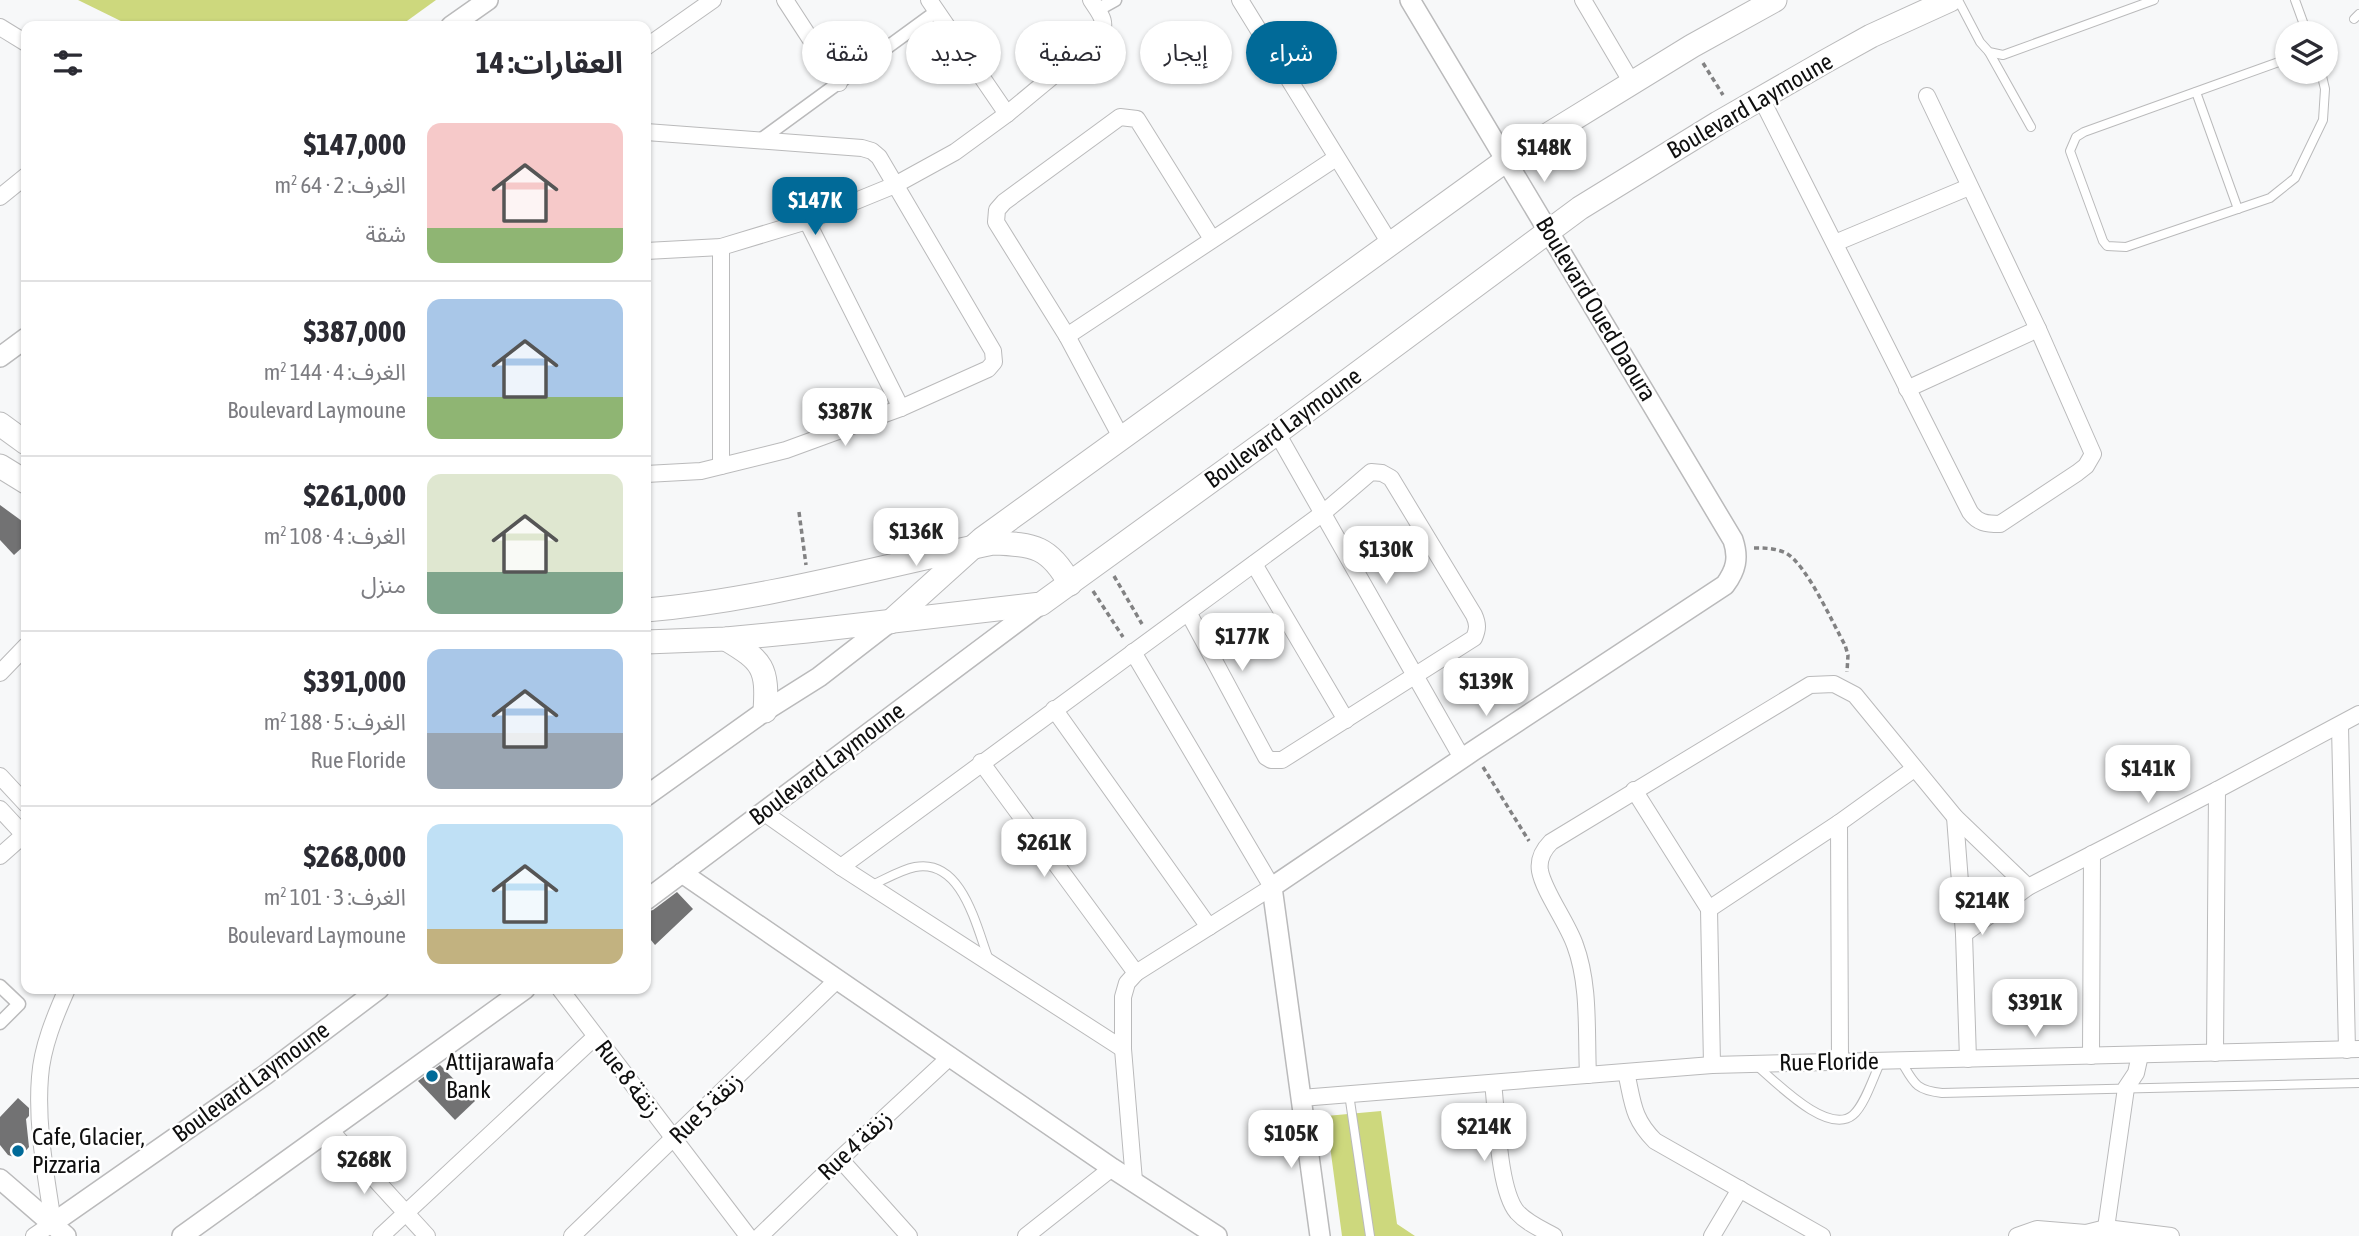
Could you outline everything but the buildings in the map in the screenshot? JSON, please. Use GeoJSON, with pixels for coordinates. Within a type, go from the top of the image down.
{"type":"FeatureCollection","features":[{"type":"Feature","properties":{"kind":"main road"},"geometry":{"type":"LineString","coordinates":[[890,622],[971,547],[1506,161],[1632,83],[1775,0]]}},
{"type":"Feature","properties":{"kind":"main road","name":"Boulevard Laymoune"},"geometry":{"type":"LineString","coordinates":[[1041,604],[1277,433],[1549,229],[1761,98],[1871,36],[1950,0]]}},
{"type":"Feature","properties":{"kind":"main road"},"geometry":{"type":"LineString","coordinates":[[0,424],[21,439]]}},
{"type":"Feature","properties":{"kind":"main road"},"geometry":{"type":"LineString","coordinates":[[0,466],[21,479]]}},
{"type":"Feature","properties":{"kind":"main road"},"geometry":{"type":"LineString","coordinates":[[651,610],[681,607],[809,584],[993,543],[1017,543],[1039,549],[1054,558],[1076,579]]}},
{"type":"Feature","properties":{"kind":"main road"},"geometry":{"type":"LineString","coordinates":[[651,642],[726,639],[1041,604]]}},
{"type":"Feature","properties":{"kind":"main road"},"geometry":{"type":"LineString","coordinates":[[726,639],[747,651],[763,670],[766,687],[765,711]]}},
{"type":"Feature","properties":{"kind":"street"},"geometry":{"type":"LineString","coordinates":[[459,21],[488,0]]}},
{"type":"Feature","properties":{"kind":"street"},"geometry":{"type":"LineString","coordinates":[[651,43],[713,0]]}},
{"type":"Feature","properties":{"kind":"street"},"geometry":{"type":"LineString","coordinates":[[785,0],[802,26]]}},
{"type":"Feature","properties":{"kind":"street"},"geometry":{"type":"LineString","coordinates":[[651,251],[720,247],[807,221],[895,185],[955,152],[1007,114],[1100,37],[1104,30],[1104,21],[1094,5],[1115,0]]}},
{"type":"Feature","properties":{"kind":"street"},"geometry":{"type":"LineString","coordinates":[[1240,0],[1391,245]]}},
{"type":"Feature","properties":{"kind":"street","name":"Boulevard Oued Daoura"},"geometry":{"type":"LineString","coordinates":[[1410,0],[1549,229],[1736,548]]}},
{"type":"Feature","properties":{"kind":"street"},"geometry":{"type":"LineString","coordinates":[[1583,0],[1632,83]]}},
{"type":"Feature","properties":{"kind":"street"},"geometry":{"type":"LineString","coordinates":[[892,40],[933,6],[1007,114]]}},
{"type":"Feature","properties":{"kind":"street"},"geometry":{"type":"LineString","coordinates":[[4,34],[21,41]]}},
{"type":"Feature","properties":{"kind":"street"},"geometry":{"type":"LineString","coordinates":[[759,141],[838,84]]}},
{"type":"Feature","properties":{"kind":"street"},"geometry":{"type":"LineString","coordinates":[[1761,98],[1970,512],[1975,519],[1986,524],[2000,524],[2077,473],[2086,466],[2093,454],[2038,329],[1927,96]]}},
{"type":"Feature","properties":{"kind":"street"},"geometry":{"type":"LineString","coordinates":[[1122,439],[1067,336],[996,222],[997,210],[1004,202],[1119,117],[1137,119],[1212,239]]}},
{"type":"Feature","properties":{"kind":"street"},"geometry":{"type":"LineString","coordinates":[[651,132],[862,148],[872,151],[879,158],[993,351],[994,362],[988,369],[901,408],[786,450],[701,471],[651,474]]}},
{"type":"Feature","properties":{"kind":"street"},"geometry":{"type":"LineString","coordinates":[[1067,336],[1336,158]]}},
{"type":"Feature","properties":{"kind":"street"},"geometry":{"type":"LineString","coordinates":[[0,197],[21,180]]}},
{"type":"Feature","properties":{"kind":"street"},"geometry":{"type":"LineString","coordinates":[[1835,243],[1969,187]]}},
{"type":"Feature","properties":{"kind":"street"},"geometry":{"type":"LineString","coordinates":[[807,221],[901,408]]}},
{"type":"Feature","properties":{"kind":"street"},"geometry":{"type":"LineString","coordinates":[[720,247],[721,466]]}},
{"type":"Feature","properties":{"kind":"street"},"geometry":{"type":"LineString","coordinates":[[1907,389],[2038,329]]}},
{"type":"Feature","properties":{"kind":"street"},"geometry":{"type":"LineString","coordinates":[[0,358],[21,342]]}},
{"type":"Feature","properties":{"kind":"street"},"geometry":{"type":"LineString","coordinates":[[1277,433],[1415,676],[1467,754]]}},
{"type":"Feature","properties":{"kind":"street"},"geometry":{"type":"LineString","coordinates":[[841,867],[981,762],[1323,513],[1371,472],[1382,472],[1391,478],[1478,623],[1474,638],[1282,760],[1271,760],[1266,757],[1188,612]]}},
{"type":"Feature","properties":{"kind":"street"},"geometry":{"type":"LineString","coordinates":[[1133,1181],[1124,1049],[1124,990],[1136,973],[1272,887],[1467,754],[1725,585],[1736,566],[1736,548]]}},
{"type":"Feature","properties":{"kind":"street"},"geometry":{"type":"LineString","coordinates":[[1254,564],[1346,720]]}},
{"type":"Feature","properties":{"kind":"street","name":"Boulevard Laymoune"},"geometry":{"type":"LineString","coordinates":[[651,896],[1041,604]]}},
{"type":"Feature","properties":{"kind":"street"},"geometry":{"type":"LineString","coordinates":[[651,792],[765,711],[819,677],[890,622]]}},
{"type":"Feature","properties":{"kind":"street"},"geometry":{"type":"LineString","coordinates":[[0,673],[21,651]]}},
{"type":"Feature","properties":{"kind":"street"},"geometry":{"type":"LineString","coordinates":[[1133,652],[1272,887],[1320,1236]]}},
{"type":"Feature","properties":{"kind":"street"},"geometry":{"type":"LineString","coordinates":[[1588,1075],[1581,963],[1570,931],[1541,874],[1540,860],[1546,846],[1810,685],[1826,683],[1855,695],[1955,817],[2028,887]]}},
{"type":"Feature","properties":{"kind":"street"},"geometry":{"type":"LineString","coordinates":[[1054,709],[1209,927]]}},
{"type":"Feature","properties":{"kind":"street"},"geometry":{"type":"LineString","coordinates":[[1964,934],[2028,887],[2359,714]]}},
{"type":"Feature","properties":{"kind":"street"},"geometry":{"type":"LineString","coordinates":[[2340,726],[2353,1050]]}},
{"type":"Feature","properties":{"kind":"street"},"geometry":{"type":"LineString","coordinates":[[981,762],[1136,973]]}},
{"type":"Feature","properties":{"kind":"street"},"geometry":{"type":"LineString","coordinates":[[1709,909],[1839,823],[1914,769]]}},
{"type":"Feature","properties":{"kind":"street"},"geometry":{"type":"LineString","coordinates":[[0,776],[21,799]]}},
{"type":"Feature","properties":{"kind":"street"},"geometry":{"type":"LineString","coordinates":[[1634,790],[1709,909],[1712,1065]]}},
{"type":"Feature","properties":{"kind":"street"},"geometry":{"type":"LineString","coordinates":[[2215,1053],[2217,790]]}},
{"type":"Feature","properties":{"kind":"street"},"geometry":{"type":"LineString","coordinates":[[0,809],[21,830]]}},
{"type":"Feature","properties":{"kind":"street"},"geometry":{"type":"LineString","coordinates":[[763,812],[841,867],[1124,1049]]}},
{"type":"Feature","properties":{"kind":"street"},"geometry":{"type":"LineString","coordinates":[[1955,817],[1964,934],[1968,1059]]}},
{"type":"Feature","properties":{"kind":"street"},"geometry":{"type":"LineString","coordinates":[[1839,823],[1840,1062]]}},
{"type":"Feature","properties":{"kind":"street"},"geometry":{"type":"LineString","coordinates":[[0,856],[21,839]]}},
{"type":"Feature","properties":{"kind":"street"},"geometry":{"type":"LineString","coordinates":[[2091,1056],[2092,854]]}},
{"type":"Feature","properties":{"kind":"street"},"geometry":{"type":"LineString","coordinates":[[682,873],[1112,1168],[1217,1236]]}},
{"type":"Feature","properties":{"kind":"street","name":"Rue 5 زنقة"},"geometry":{"type":"LineString","coordinates":[[572,1236],[838,979]]}},
{"type":"Feature","properties":{"kind":"street"},"geometry":{"type":"LineString","coordinates":[[0,986],[19,1004],[0,1023]]}},
{"type":"Feature","properties":{"kind":"street"},"geometry":{"type":"LineString","coordinates":[[59,1229],[39,1124],[40,1074],[54,1017],[65,994]]}},
{"type":"Feature","properties":{"kind":"street","name":"Boulevard Laymoune"},"geometry":{"type":"LineString","coordinates":[[59,1229],[372,994]]}},
{"type":"Feature","properties":{"kind":"street"},"geometry":{"type":"LineString","coordinates":[[182,1236],[518,994]]}},
{"type":"Feature","properties":{"kind":"street","name":"Rue 8 زنقة"},"geometry":{"type":"LineString","coordinates":[[564,994],[748,1236]]}},
{"type":"Feature","properties":{"kind":"street"},"geometry":{"type":"LineString","coordinates":[[382,1236],[595,1037]]}},
{"type":"Feature","properties":{"kind":"street","name":"Rue Floride"},"geometry":{"type":"LineString","coordinates":[[1301,1098],[1712,1065],[2353,1050]]}},
{"type":"Feature","properties":{"kind":"street"},"geometry":{"type":"LineString","coordinates":[[2106,1228],[2126,1088],[2136,1073],[2140,1055]]}},
{"type":"Feature","properties":{"kind":"street","name":"Rue 4 زنقة"},"geometry":{"type":"LineString","coordinates":[[760,1236],[951,1056]]}},
{"type":"Feature","properties":{"kind":"street"},"geometry":{"type":"LineString","coordinates":[[1626,1072],[1636,1116],[1642,1128],[1656,1141],[1822,1236]]}},
{"type":"Feature","properties":{"kind":"street"},"geometry":{"type":"LineString","coordinates":[[1493,1083],[1507,1195],[1517,1212],[1553,1236]]}},
{"type":"Feature","properties":{"kind":"street"},"geometry":{"type":"LineString","coordinates":[[329,1129],[427,1236]]}},
{"type":"Feature","properties":{"kind":"street"},"geometry":{"type":"LineString","coordinates":[[840,1159],[909,1236]]}},
{"type":"Feature","properties":{"kind":"street"},"geometry":{"type":"LineString","coordinates":[[1026,1236],[1112,1168]]}},
{"type":"Feature","properties":{"kind":"street"},"geometry":{"type":"LineString","coordinates":[[0,1179],[59,1229]]}},
{"type":"Feature","properties":{"kind":"street"},"geometry":{"type":"LineString","coordinates":[[1712,1236],[1740,1189]]}},
{"type":"Feature","properties":{"kind":"street"},"geometry":{"type":"LineString","coordinates":[[2017,1236],[2037,1229],[2086,1233],[2106,1228],[2171,1236]]}},
{"type":"Feature","properties":{"kind":"street"},"geometry":{"type":"LineString","coordinates":[[34,1236],[59,1229]]}},
{"type":"Feature","properties":{"kind":"lane"},"geometry":{"type":"LineString","coordinates":[[1958,0],[2031,127]]}},
{"type":"Feature","properties":{"kind":"lane"},"geometry":{"type":"LineString","coordinates":[[1989,52],[2003,55],[2154,0]]}},
{"type":"Feature","properties":{"kind":"lane"},"geometry":{"type":"LineString","coordinates":[[2295,0],[2303,21]]}},
{"type":"Feature","properties":{"kind":"lane"},"geometry":{"type":"LineString","coordinates":[[2275,63],[2076,137],[2070,151],[2107,246],[2126,247],[2270,198],[2295,178],[2323,120],[2326,104],[2323,84]]}},
{"type":"Feature","properties":{"kind":"lane"},"geometry":{"type":"LineString","coordinates":[[2196,92],[2238,209]]}},
{"type":"Feature","properties":{"kind":"lane"},"geometry":{"type":"LineString","coordinates":[[870,886],[915,867],[932,867],[950,875],[965,896],[990,963]]}},
{"type":"Feature","properties":{"kind":"lane"},"geometry":{"type":"LineString","coordinates":[[1755,1064],[1817,1114],[1840,1121],[1853,1115],[1862,1102],[1881,1061]]}},
{"type":"Feature","properties":{"kind":"lane"},"geometry":{"type":"LineString","coordinates":[[1901,1061],[1915,1085],[1934,1092],[2359,1083]]}},
{"type":"Feature","properties":{"kind":"lane"},"geometry":{"type":"LineString","coordinates":[[1349,1094],[1370,1236]]}},
{"type":"Feature","properties":{"kind":"path"},"geometry":{"type":"LineString","coordinates":[[799,512],[809,584]]}},
{"type":"Feature","properties":{"kind":"path"},"geometry":{"type":"LineString","coordinates":[[1736,548],[1779,550],[1801,566],[1845,645],[1848,666],[1841,687]]}},
{"type":"Feature","properties":{"kind":"path"},"geometry":{"type":"LineString","coordinates":[[1104,559],[1151,639]]}},
{"type":"Feature","properties":{"kind":"path"},"geometry":{"type":"LineString","coordinates":[[1076,579],[1133,652]]}},
{"type":"Feature","properties":{"kind":"path"},"geometry":{"type":"LineString","coordinates":[[1467,754],[1540,860]]}},
{"type":"Feature","properties":{"kind":"green space"},"geometry":{"type":"Polygon","coordinates":[[[78,0],[436,0],[407,21],[121,21],[78,0]]]}},
{"type":"Feature","properties":{"kind":"green space"},"geometry":{"type":"Polygon","coordinates":[[[1381,1111],[1397,1224],[1415,1236],[1342,1236],[1326,1116],[1381,1111]]]}},
{"type":"Feature","properties":{"kind":"place","name":"Attijarawafa Bank"},"geometry":{"type":"Point","coordinates":[432,1076]}},
{"type":"Feature","properties":{"kind":"place","name":"Cafe, Glacier, Pizzaria"},"geometry":{"type":"Point","coordinates":[18,1151]}}]}
